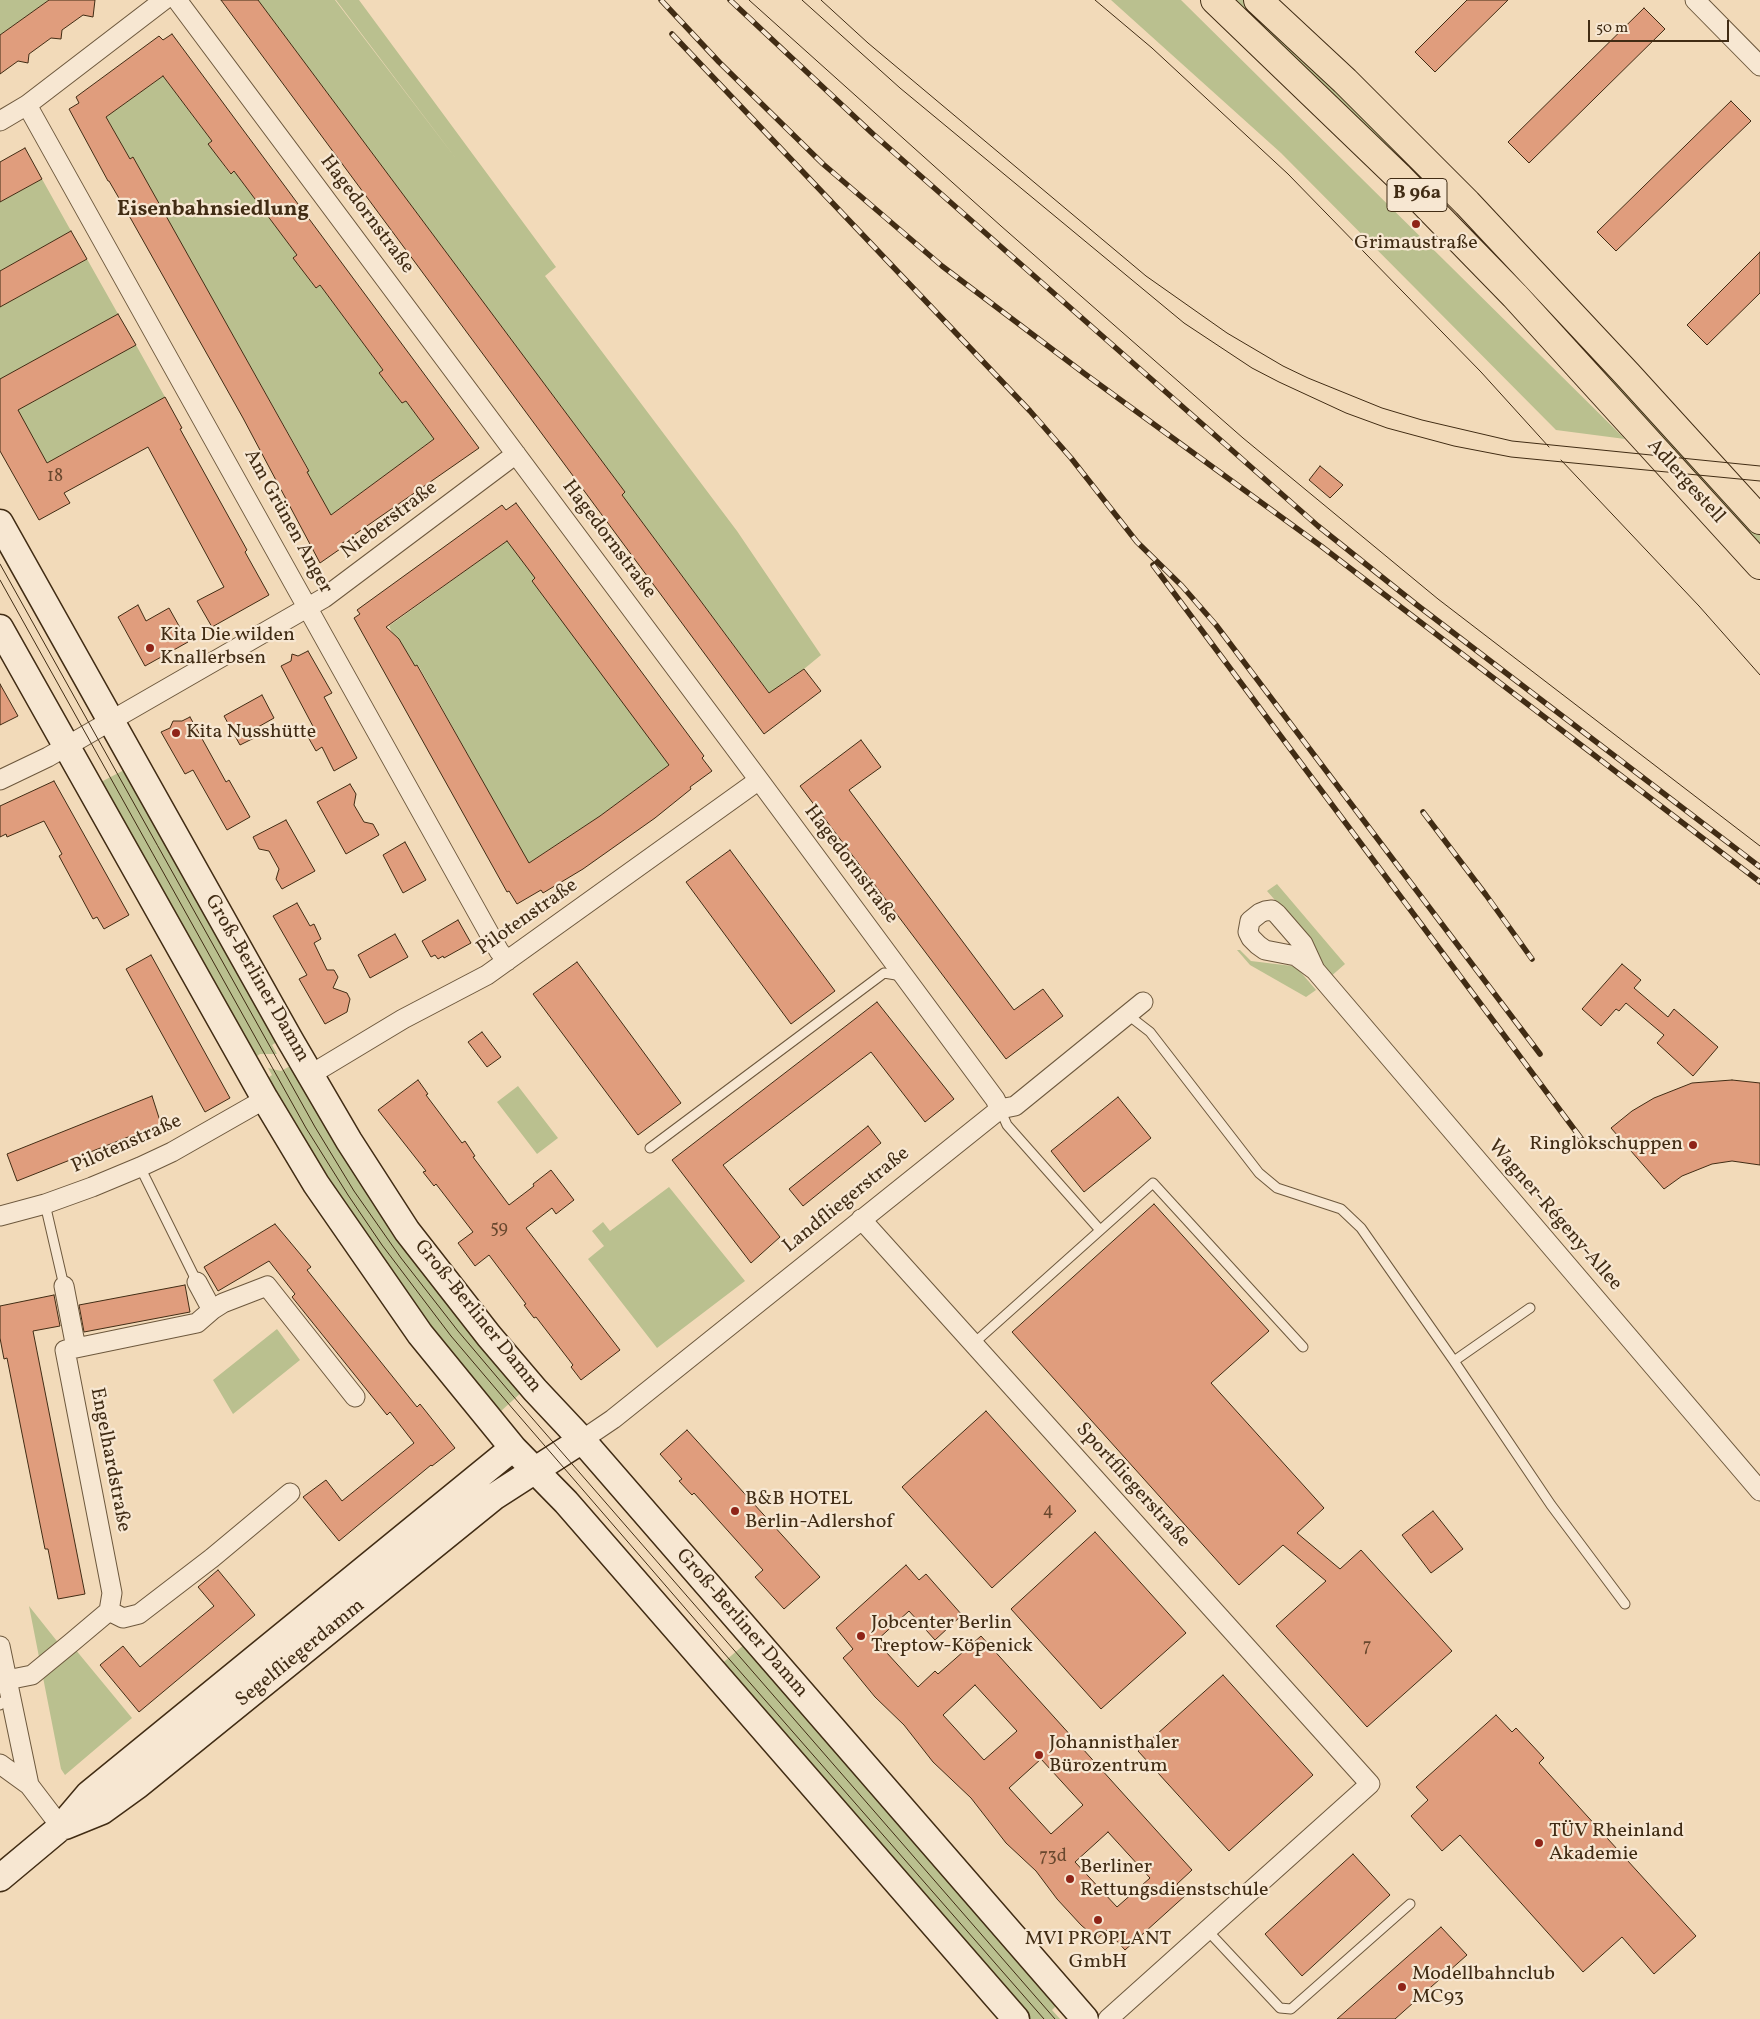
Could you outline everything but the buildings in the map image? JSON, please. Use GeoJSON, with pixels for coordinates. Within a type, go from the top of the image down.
{"type":"FeatureCollection","features":[{"type":"Feature","properties":{"kind":"main road","name":"B 96a"},"geometry":{"type":"LineString","coordinates":[[1215,0],[1398,176]]}},
{"type":"Feature","properties":{"kind":"main road","name":"B 96a"},"geometry":{"type":"LineString","coordinates":[[1258,0],[1371,106],[1504,242]]}},
{"type":"Feature","properties":{"kind":"main road"},"geometry":{"type":"LineString","coordinates":[[1398,176],[1430,190],[1490,252],[1504,242]]}},
{"type":"Feature","properties":{"kind":"main road","name":"Adlergestell"},"geometry":{"type":"LineString","coordinates":[[1398,176],[1514,296],[1760,565]]}},
{"type":"Feature","properties":{"kind":"main road","name":"Adlergestell"},"geometry":{"type":"LineString","coordinates":[[1504,242],[1628,374],[1760,520]]}},
{"type":"Feature","properties":{"kind":"main road","name":"Groß-Berliner Damm"},"geometry":{"type":"LineString","coordinates":[[0,523],[310,1075],[379,1190],[407,1231],[495,1343],[535,1390],[582,1440],[1085,2019]]}},
{"type":"Feature","properties":{"kind":"main road"},"geometry":{"type":"LineString","coordinates":[[0,628],[65,747],[265,1099],[316,1184],[420,1334],[534,1471],[572,1510],[1016,2019]]}},
{"type":"Feature","properties":{"kind":"main road"},"geometry":{"type":"LineString","coordinates":[[514,1448],[582,1440]]}},
{"type":"Feature","properties":{"kind":"main road","name":"Segelfliegerdamm"},"geometry":{"type":"LineString","coordinates":[[62,1827],[102,1811],[138,1785],[495,1496],[582,1440]]}},
{"type":"Feature","properties":{"kind":"main road","name":"Segelfliegerdamm"},"geometry":{"type":"LineString","coordinates":[[0,1878],[62,1827],[89,1794],[514,1448]]}},
{"type":"Feature","properties":{"kind":"street"},"geometry":{"type":"LineString","coordinates":[[0,122],[27,105],[164,0]]}},
{"type":"Feature","properties":{"kind":"street","name":"Hagedornstraße"},"geometry":{"type":"LineString","coordinates":[[177,0],[759,780],[995,1099],[1000,1109]]}},
{"type":"Feature","properties":{"kind":"street"},"geometry":{"type":"LineString","coordinates":[[1695,0],[1760,66]]}},
{"type":"Feature","properties":{"kind":"street","name":"Am Grünen Anger"},"geometry":{"type":"LineString","coordinates":[[27,105],[499,951],[507,961]]}},
{"type":"Feature","properties":{"kind":"street","name":"Nieberstraße"},"geometry":{"type":"LineString","coordinates":[[0,780],[65,747],[324,598],[516,454]]}},
{"type":"Feature","properties":{"kind":"street","name":"Pilotenstraße"},"geometry":{"type":"LineString","coordinates":[[310,1075],[403,1019],[487,975],[759,780]]}},
{"type":"Feature","properties":{"kind":"street","name":"Wagner-Régeny-Allee"},"geometry":{"type":"LineString","coordinates":[[1315,970],[1760,1490]]}},
{"type":"Feature","properties":{"kind":"street","name":"Landfliegerstraße"},"geometry":{"type":"LineString","coordinates":[[582,1440],[612,1419],[1000,1109],[1015,1106],[1143,1002]]}},
{"type":"Feature","properties":{"kind":"street","name":"Pilotenstraße"},"geometry":{"type":"LineString","coordinates":[[0,1216],[45,1204],[92,1188],[140,1167],[186,1144],[265,1099]]}},
{"type":"Feature","properties":{"kind":"street","name":"Sportfliegerstraße"},"geometry":{"type":"LineString","coordinates":[[861,1219],[1370,1784],[1207,1930]]}},
{"type":"Feature","properties":{"kind":"street"},"geometry":{"type":"LineString","coordinates":[[197,1282],[212,1310]]}},
{"type":"Feature","properties":{"kind":"street"},"geometry":{"type":"LineString","coordinates":[[64,1286],[76,1348],[197,1323],[223,1303],[267,1286],[355,1397]]}},
{"type":"Feature","properties":{"kind":"street","name":"Engelhardstraße"},"geometry":{"type":"LineString","coordinates":[[76,1348],[65,1350],[112,1593],[109,1611]]}},
{"type":"Feature","properties":{"kind":"street"},"geometry":{"type":"LineString","coordinates":[[6,1693],[32,1675],[109,1611],[123,1618],[139,1614],[212,1558],[290,1493]]}},
{"type":"Feature","properties":{"kind":"street"},"geometry":{"type":"LineString","coordinates":[[0,1646],[6,1693],[29,1785]]}},
{"type":"Feature","properties":{"kind":"street"},"geometry":{"type":"LineString","coordinates":[[0,1764],[29,1785],[62,1827]]}},
{"type":"Feature","properties":{"kind":"street"},"geometry":{"type":"LineString","coordinates":[[1108,2019],[1207,1930]]}},
{"type":"Feature","properties":{"kind":"lane"},"geometry":{"type":"LineString","coordinates":[[650,1148],[884,973],[905,977]]}},
{"type":"Feature","properties":{"kind":"lane"},"geometry":{"type":"LineString","coordinates":[[1128,1015],[1150,1032],[1259,1173],[1277,1188],[1320,1201],[1341,1210],[1361,1228],[1551,1505],[1626,1604]]}},
{"type":"Feature","properties":{"kind":"lane"},"geometry":{"type":"LineString","coordinates":[[1000,1109],[1007,1125],[1100,1230]]}},
{"type":"Feature","properties":{"kind":"lane"},"geometry":{"type":"LineString","coordinates":[[140,1167],[197,1282]]}},
{"type":"Feature","properties":{"kind":"lane"},"geometry":{"type":"LineString","coordinates":[[973,1344],[1153,1183],[1303,1347]]}},
{"type":"Feature","properties":{"kind":"lane"},"geometry":{"type":"LineString","coordinates":[[45,1204],[64,1286]]}},
{"type":"Feature","properties":{"kind":"lane"},"geometry":{"type":"LineString","coordinates":[[1454,1361],[1530,1308]]}},
{"type":"Feature","properties":{"kind":"lane"},"geometry":{"type":"LineString","coordinates":[[1207,1930],[1280,2008],[1291,2009],[1410,1904]]}},
{"type":"Feature","properties":{"kind":"green space"},"geometry":{"type":"Polygon","coordinates":[[[0,0],[49,0],[0,35],[0,0]]]}},
{"type":"Feature","properties":{"kind":"green space"},"geometry":{"type":"Polygon","coordinates":[[[258,0],[335,0],[457,160],[336,0],[359,0],[556,267],[545,276],[737,531],[821,655],[770,694],[622,495],[625,492],[258,0]]]}},
{"type":"Feature","properties":{"kind":"green space"},"geometry":{"type":"Polygon","coordinates":[[[1111,0],[1181,0],[1625,439],[1556,430],[1281,153],[1111,0]]]}},
{"type":"Feature","properties":{"kind":"green space"},"geometry":{"type":"Polygon","coordinates":[[[1227,0],[1247,0],[1434,189],[1400,165],[1227,0]]]}},
{"type":"Feature","properties":{"kind":"green space"},"geometry":{"type":"Polygon","coordinates":[[[163,76],[212,141],[209,144],[230,174],[234,171],[297,255],[294,258],[316,288],[320,285],[383,370],[379,373],[402,403],[406,401],[434,439],[331,515],[307,472],[309,470],[133,158],[130,159],[106,117],[163,76]]]}},
{"type":"Feature","properties":{"kind":"green space"},"geometry":{"type":"Polygon","coordinates":[[[42,179],[71,231],[0,271],[0,202],[42,179]]]}},
{"type":"Feature","properties":{"kind":"green space"},"geometry":{"type":"Polygon","coordinates":[[[1508,258],[1760,533],[1760,553],[1499,267],[1508,258]]]}},
{"type":"Feature","properties":{"kind":"green space"},"geometry":{"type":"Polygon","coordinates":[[[87,259],[118,314],[12,373],[5,388],[0,379],[0,307],[87,259]]]}},
{"type":"Feature","properties":{"kind":"green space"},"geometry":{"type":"Polygon","coordinates":[[[136,345],[165,397],[59,456],[53,474],[10,397],[31,403],[136,345]]]}},
{"type":"Feature","properties":{"kind":"green space"},"geometry":{"type":"Polygon","coordinates":[[[511,538],[535,578],[532,581],[674,761],[600,816],[524,866],[521,850],[418,665],[415,666],[399,639],[396,636],[394,637],[389,626],[511,538]]]}},
{"type":"Feature","properties":{"kind":"green space"},"geometry":{"type":"Polygon","coordinates":[[[128,768],[280,1040],[272,1045],[277,1054],[260,1054],[253,1059],[99,783],[128,768]]]}},
{"type":"Feature","properties":{"kind":"green space"},"geometry":{"type":"Polygon","coordinates":[[[1277,884],[1345,964],[1329,978],[1314,945],[1267,891],[1277,884]]]}},
{"type":"Feature","properties":{"kind":"green space"},"geometry":{"type":"Polygon","coordinates":[[[1237,950],[1240,950],[1251,961],[1292,966],[1298,969],[1316,990],[1306,997],[1250,965],[1237,950]]]}},
{"type":"Feature","properties":{"kind":"green space"},"geometry":{"type":"Polygon","coordinates":[[[294,1064],[524,1390],[500,1412],[445,1347],[391,1277],[265,1080],[272,1075],[268,1068],[281,1071],[294,1064]]]}},
{"type":"Feature","properties":{"kind":"green space"},"geometry":{"type":"Polygon","coordinates":[[[518,1086],[558,1138],[537,1154],[497,1102],[518,1086]]]}},
{"type":"Feature","properties":{"kind":"green space"},"geometry":{"type":"Polygon","coordinates":[[[669,1187],[745,1281],[657,1348],[588,1259],[604,1246],[592,1231],[603,1222],[610,1231],[669,1187]]]}},
{"type":"Feature","properties":{"kind":"green space"},"geometry":{"type":"Polygon","coordinates":[[[277,1329],[300,1360],[233,1414],[213,1380],[277,1329]]]}},
{"type":"Feature","properties":{"kind":"green space"},"geometry":{"type":"Polygon","coordinates":[[[29,1606],[68,1655],[75,1649],[132,1718],[65,1775],[61,1769],[29,1606]]]}},
{"type":"Feature","properties":{"kind":"green space"},"geometry":{"type":"Polygon","coordinates":[[[745,1644],[1058,2004],[1052,2010],[1060,2019],[1027,2019],[719,1666],[745,1644]]]}},
{"type":"Feature","properties":{"kind":"tram line"},"geometry":{"type":"LineString","coordinates":[[749,0],[1001,226],[1243,438],[1438,599],[1760,846]]}},
{"type":"Feature","properties":{"kind":"tram line"},"geometry":{"type":"LineString","coordinates":[[802,0],[900,88],[1184,323],[1252,368],[1279,382],[1346,413],[1387,428],[1454,446],[1511,457],[1760,481]]}},
{"type":"Feature","properties":{"kind":"tram line"},"geometry":{"type":"LineString","coordinates":[[821,0],[868,43],[1146,276],[1227,333],[1283,366],[1382,408],[1422,420],[1512,441],[1760,466]]}},
{"type":"Feature","properties":{"kind":"tram line"},"geometry":{"type":"LineString","coordinates":[[1095,0],[1152,48],[1288,174],[1481,372],[1549,447]]}},
{"type":"Feature","properties":{"kind":"tram line"},"geometry":{"type":"LineString","coordinates":[[1561,460],[1699,606],[1760,675]]}},
{"type":"Feature","properties":{"kind":"tram line"},"geometry":{"type":"LineString","coordinates":[[0,564],[315,1127],[354,1191],[401,1258],[458,1331],[519,1403],[1055,2019]]}},
{"type":"Feature","properties":{"kind":"tram line"},"geometry":{"type":"LineString","coordinates":[[0,580],[306,1128],[382,1245],[451,1336],[513,1409],[1044,2019]]}},
{"type":"Feature","properties":{"kind":"railway"},"geometry":{"type":"LineString","coordinates":[[661,0],[719,62],[823,164],[942,266],[1085,374],[1321,546],[1760,882]]}},
{"type":"Feature","properties":{"kind":"railway"},"geometry":{"type":"LineString","coordinates":[[730,0],[873,134],[1318,526],[1417,605],[1760,867]]}},
{"type":"Feature","properties":{"kind":"railway"},"geometry":{"type":"LineString","coordinates":[[672,34],[1030,411],[1071,458],[1137,542],[1182,586],[1216,625],[1540,1054]]}},
{"type":"Feature","properties":{"kind":"railway"},"geometry":{"type":"LineString","coordinates":[[1153,565],[1583,1141]]}},
{"type":"Feature","properties":{"kind":"railway"},"geometry":{"type":"LineString","coordinates":[[1423,812],[1532,959]]}},
{"type":"Feature","properties":{"kind":"place","name":"Grimaustraße"},"geometry":{"type":"Point","coordinates":[1416,224]}},
{"type":"Feature","properties":{"kind":"place","name":"Kita Die wilden Knallerbsen"},"geometry":{"type":"Point","coordinates":[150,648]}},
{"type":"Feature","properties":{"kind":"place","name":"Kita Nusshütte"},"geometry":{"type":"Point","coordinates":[176,733]}},
{"type":"Feature","properties":{"kind":"place","name":"Ringlokschuppen"},"geometry":{"type":"Point","coordinates":[1693,1145]}},
{"type":"Feature","properties":{"kind":"place","name":"B&B HOTEL Berlin-Adlershof"},"geometry":{"type":"Point","coordinates":[735,1511]}},
{"type":"Feature","properties":{"kind":"place","name":"Jobcenter Berlin Treptow-Köpenick"},"geometry":{"type":"Point","coordinates":[861,1636]}},
{"type":"Feature","properties":{"kind":"place","name":"Johannisthaler Bürozentrum"},"geometry":{"type":"Point","coordinates":[1039,1755]}},
{"type":"Feature","properties":{"kind":"place","name":"TÜV Rheinland Akademie"},"geometry":{"type":"Point","coordinates":[1539,1843]}},
{"type":"Feature","properties":{"kind":"place","name":"Berliner Rettungsdienstschule"},"geometry":{"type":"Point","coordinates":[1070,1879]}},
{"type":"Feature","properties":{"kind":"place","name":"MVI PROPLANT GmbH"},"geometry":{"type":"Point","coordinates":[1098,1920]}},
{"type":"Feature","properties":{"kind":"place","name":"Modellbahnclub MC93"},"geometry":{"type":"Point","coordinates":[1402,1987]}},
{"type":"Feature","properties":{"kind":"district","name":"Eisenbahnsiedlung"},"geometry":{"type":"Point","coordinates":[213,211]}}]}
